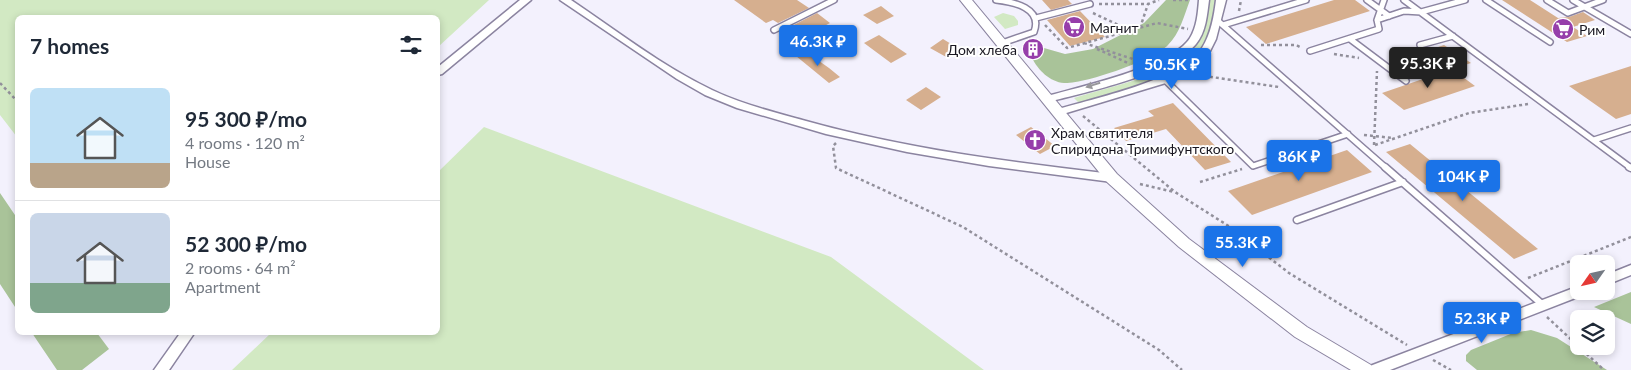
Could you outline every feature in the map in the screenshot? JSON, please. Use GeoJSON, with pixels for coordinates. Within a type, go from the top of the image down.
{"type":"FeatureCollection","features":[{"type":"Feature","properties":{"kind":"street"},"geometry":{"type":"LineString","coordinates":[[440,70],[526,0]]}},
{"type":"Feature","properties":{"kind":"street"},"geometry":{"type":"LineString","coordinates":[[565,0],[698,87],[737,104],[844,134],[903,148],[1006,165],[1112,178]]}},
{"type":"Feature","properties":{"kind":"street"},"geometry":{"type":"LineString","coordinates":[[966,0],[1112,178],[1184,243],[1285,320],[1365,370]]}},
{"type":"Feature","properties":{"kind":"street"},"geometry":{"type":"LineString","coordinates":[[1048,99],[1143,69],[1174,57],[1193,42],[1199,30],[1204,0]]}},
{"type":"Feature","properties":{"kind":"street"},"geometry":{"type":"LineString","coordinates":[[1059,112],[1165,80],[1189,67],[1209,48],[1221,23],[1221,0]]}},
{"type":"Feature","properties":{"kind":"street"},"geometry":{"type":"LineString","coordinates":[[1615,276],[1631,270]]}},
{"type":"Feature","properties":{"kind":"street"},"geometry":{"type":"LineString","coordinates":[[1375,370],[1421,354],[1570,294]]}},
{"type":"Feature","properties":{"kind":"street"},"geometry":{"type":"LineString","coordinates":[[161,370],[187,335]]}},
{"type":"Feature","properties":{"kind":"lane"},"geometry":{"type":"LineString","coordinates":[[774,30],[834,0]]}},
{"type":"Feature","properties":{"kind":"lane"},"geometry":{"type":"LineString","coordinates":[[996,0],[1020,5],[1038,18]]}},
{"type":"Feature","properties":{"kind":"lane"},"geometry":{"type":"LineString","coordinates":[[1016,0],[1020,5]]}},
{"type":"Feature","properties":{"kind":"lane"},"geometry":{"type":"LineString","coordinates":[[1221,23],[1306,0]]}},
{"type":"Feature","properties":{"kind":"lane"},"geometry":{"type":"LineString","coordinates":[[1368,0],[1389,16]]}},
{"type":"Feature","properties":{"kind":"lane"},"geometry":{"type":"LineString","coordinates":[[1310,51],[1379,29],[1377,20],[1384,0]]}},
{"type":"Feature","properties":{"kind":"lane"},"geometry":{"type":"LineString","coordinates":[[1404,0],[1631,168]]}},
{"type":"Feature","properties":{"kind":"lane"},"geometry":{"type":"LineString","coordinates":[[1377,20],[1404,11],[1421,12],[1465,0]]}},
{"type":"Feature","properties":{"kind":"lane"},"geometry":{"type":"LineString","coordinates":[[1486,0],[1550,42]]}},
{"type":"Feature","properties":{"kind":"lane"},"geometry":{"type":"LineString","coordinates":[[1547,0],[1568,12],[1603,0]]}},
{"type":"Feature","properties":{"kind":"lane"},"geometry":{"type":"LineString","coordinates":[[1573,0],[1631,34]]}},
{"type":"Feature","properties":{"kind":"lane"},"geometry":{"type":"LineString","coordinates":[[1038,18],[1090,4]]}},
{"type":"Feature","properties":{"kind":"lane"},"geometry":{"type":"LineString","coordinates":[[1002,43],[1034,32],[1037,27],[1038,18]]}},
{"type":"Feature","properties":{"kind":"lane"},"geometry":{"type":"LineString","coordinates":[[1221,23],[1516,282],[1540,306]]}},
{"type":"Feature","properties":{"kind":"lane"},"geometry":{"type":"LineString","coordinates":[[1420,45],[1453,36]]}},
{"type":"Feature","properties":{"kind":"lane"},"geometry":{"type":"LineString","coordinates":[[1350,38],[1406,81]]}},
{"type":"Feature","properties":{"kind":"lane"},"geometry":{"type":"LineString","coordinates":[[1165,80],[1253,166],[1348,134]]}},
{"type":"Feature","properties":{"kind":"lane"},"geometry":{"type":"LineString","coordinates":[[1594,140],[1631,128]]}},
{"type":"Feature","properties":{"kind":"lane"},"geometry":{"type":"LineString","coordinates":[[1297,220],[1403,182]]}},
{"type":"Feature","properties":{"kind":"path"},"geometry":{"type":"LineString","coordinates":[[1090,4],[1148,4],[1159,0]]}},
{"type":"Feature","properties":{"kind":"path"},"geometry":{"type":"LineString","coordinates":[[1173,0],[1189,0]]}},
{"type":"Feature","properties":{"kind":"path"},"geometry":{"type":"LineString","coordinates":[[1140,28],[1148,4]]}},
{"type":"Feature","properties":{"kind":"path"},"geometry":{"type":"LineString","coordinates":[[1079,7],[1130,31]]}},
{"type":"Feature","properties":{"kind":"path"},"geometry":{"type":"LineString","coordinates":[[1038,18],[1066,48],[1157,23],[1194,32]]}},
{"type":"Feature","properties":{"kind":"path"},"geometry":{"type":"LineString","coordinates":[[1084,44],[1143,69]]}},
{"type":"Feature","properties":{"kind":"path"},"geometry":{"type":"LineString","coordinates":[[1374,157],[1378,60]]}},
{"type":"Feature","properties":{"kind":"path"},"geometry":{"type":"LineString","coordinates":[[0,83],[15,99]]}},
{"type":"Feature","properties":{"kind":"path"},"geometry":{"type":"LineString","coordinates":[[1374,146],[1454,117],[1500,104],[1545,104]]}},
{"type":"Feature","properties":{"kind":"path"},"geometry":{"type":"LineString","coordinates":[[1073,108],[1175,192],[1228,225],[1289,273],[1421,354],[1452,370]]}},
{"type":"Feature","properties":{"kind":"path"},"geometry":{"type":"LineString","coordinates":[[844,134],[833,146],[836,168],[963,227],[1159,350],[1182,370]]}},
{"type":"Feature","properties":{"kind":"path"},"geometry":{"type":"LineString","coordinates":[[1348,134],[1394,138]]}},
{"type":"Feature","properties":{"kind":"path"},"geometry":{"type":"LineString","coordinates":[[1200,182],[1253,166]]}},
{"type":"Feature","properties":{"kind":"path"},"geometry":{"type":"LineString","coordinates":[[1139,184],[1175,192]]}},
{"type":"Feature","properties":{"kind":"path"},"geometry":{"type":"LineString","coordinates":[[1516,282],[1631,237]]}},
{"type":"Feature","properties":{"kind":"path"},"geometry":{"type":"LineString","coordinates":[[1540,306],[1604,370]]}},
{"type":"Feature","properties":{"kind":"green space"},"geometry":{"type":"Polygon","coordinates":[[[0,0],[489,0],[440,45],[440,15],[15,15],[15,134],[0,115],[0,0]]]}},
{"type":"Feature","properties":{"kind":"green space"},"geometry":{"type":"Polygon","coordinates":[[[1166,0],[1190,0],[1179,30],[1168,45],[1134,64],[1087,80],[1064,83],[1045,75],[1032,58],[1033,51],[1044,48],[1065,54],[1093,49],[1144,23],[1166,0]]]}},
{"type":"Feature","properties":{"kind":"green space"},"geometry":{"type":"Polygon","coordinates":[[[1207,0],[1216,0],[1211,31],[1203,48],[1193,59],[1163,77],[1128,89],[1079,103],[1074,98],[1156,72],[1185,55],[1195,44],[1201,29],[1207,0]]]}},
{"type":"Feature","properties":{"kind":"green space"},"geometry":{"type":"Polygon","coordinates":[[[1003,13],[1014,16],[1018,21],[1018,25],[1005,29],[994,17],[1003,13]]]}},
{"type":"Feature","properties":{"kind":"green space"},"geometry":{"type":"Polygon","coordinates":[[[484,127],[831,257],[984,370],[232,370],[269,335],[440,335],[440,170],[484,127]]]}},
{"type":"Feature","properties":{"kind":"green space"},"geometry":{"type":"Polygon","coordinates":[[[0,193],[15,215],[15,307],[0,284],[0,193]]]}},
{"type":"Feature","properties":{"kind":"green space"},"geometry":{"type":"Polygon","coordinates":[[[1631,292],[1631,324],[1615,317],[1615,310],[1601,310],[1594,307],[1631,292]]]}},
{"type":"Feature","properties":{"kind":"green space"},"geometry":{"type":"Polygon","coordinates":[[[1531,330],[1557,338],[1570,346],[1570,355],[1584,355],[1607,370],[1477,370],[1466,361],[1466,355],[1471,350],[1513,333],[1531,330]]]}},
{"type":"Feature","properties":{"kind":"green space"},"geometry":{"type":"Polygon","coordinates":[[[33,335],[98,335],[109,349],[82,370],[57,370],[33,335]]]}},
{"type":"Feature","properties":{"kind":"building"},"geometry":{"type":"Polygon","coordinates":[[[734,0],[797,0],[809,8],[778,23],[773,20],[766,23],[734,0]]]}},
{"type":"Feature","properties":{"kind":"building"},"geometry":{"type":"Polygon","coordinates":[[[1042,0],[1068,0],[1072,4],[1051,10],[1042,0]]]}},
{"type":"Feature","properties":{"kind":"building"},"geometry":{"type":"Polygon","coordinates":[[[1334,0],[1355,0],[1370,11],[1266,44],[1246,27],[1334,0]]]}},
{"type":"Feature","properties":{"kind":"building"},"geometry":{"type":"Polygon","coordinates":[[[1502,0],[1530,0],[1558,18],[1569,17],[1583,12],[1595,20],[1573,27],[1587,36],[1567,42],[1502,0]]]}},
{"type":"Feature","properties":{"kind":"building"},"geometry":{"type":"Polygon","coordinates":[[[881,6],[894,16],[877,24],[863,15],[881,6]]]}},
{"type":"Feature","properties":{"kind":"building","name":"Магнит"},"geometry":{"type":"Polygon","coordinates":[[[1080,11],[1105,37],[1070,46],[1047,20],[1080,11]]]}},
{"type":"Feature","properties":{"kind":"building"},"geometry":{"type":"Polygon","coordinates":[[[817,13],[830,23],[800,39],[786,29],[817,13]]]}},
{"type":"Feature","properties":{"kind":"building"},"geometry":{"type":"Polygon","coordinates":[[[879,35],[907,54],[891,63],[864,43],[879,35]]]}},
{"type":"Feature","properties":{"kind":"building"},"geometry":{"type":"Polygon","coordinates":[[[943,39],[961,50],[948,58],[930,48],[943,39]]]}},
{"type":"Feature","properties":{"kind":"building"},"geometry":{"type":"Polygon","coordinates":[[[1444,45],[1471,63],[1452,69],[1426,51],[1444,45]]]}},
{"type":"Feature","properties":{"kind":"building"},"geometry":{"type":"Polygon","coordinates":[[[802,49],[840,77],[829,83],[796,56],[802,49]]]}},
{"type":"Feature","properties":{"kind":"building"},"geometry":{"type":"Polygon","coordinates":[[[1631,66],[1631,114],[1616,119],[1569,86],[1631,66]]]}},
{"type":"Feature","properties":{"kind":"building"},"geometry":{"type":"Polygon","coordinates":[[[1452,69],[1475,86],[1404,110],[1382,93],[1452,69]]]}},
{"type":"Feature","properties":{"kind":"building"},"geometry":{"type":"Polygon","coordinates":[[[926,87],[941,97],[921,110],[906,100],[926,87]]]}},
{"type":"Feature","properties":{"kind":"building"},"geometry":{"type":"Polygon","coordinates":[[[1173,103],[1231,162],[1205,170],[1166,129],[1126,141],[1114,128],[1154,116],[1148,111],[1173,103]]]}},
{"type":"Feature","properties":{"kind":"building","name":"Храм святителя Спиридона Тримифунтского"},"geometry":{"type":"Polygon","coordinates":[[[1031,127],[1055,146],[1040,154],[1016,135],[1031,127]]]}},
{"type":"Feature","properties":{"kind":"building"},"geometry":{"type":"Polygon","coordinates":[[[1410,144],[1538,249],[1514,259],[1386,152],[1410,144]]]}},
{"type":"Feature","properties":{"kind":"building"},"geometry":{"type":"Polygon","coordinates":[[[1347,150],[1372,172],[1252,215],[1228,191],[1347,150]]]}},
{"type":"Feature","properties":{"kind":"place","name":"Магнит"},"geometry":{"type":"Point","coordinates":[1074,27]}},
{"type":"Feature","properties":{"kind":"place","name":"Рим"},"geometry":{"type":"Point","coordinates":[1563,29]}},
{"type":"Feature","properties":{"kind":"place","name":"Дом хлеба"},"geometry":{"type":"Point","coordinates":[1033,49]}},
{"type":"Feature","properties":{"kind":"place","name":"Храм святителя Спиридона Тримифунтского"},"geometry":{"type":"Point","coordinates":[1035,140]}}]}
